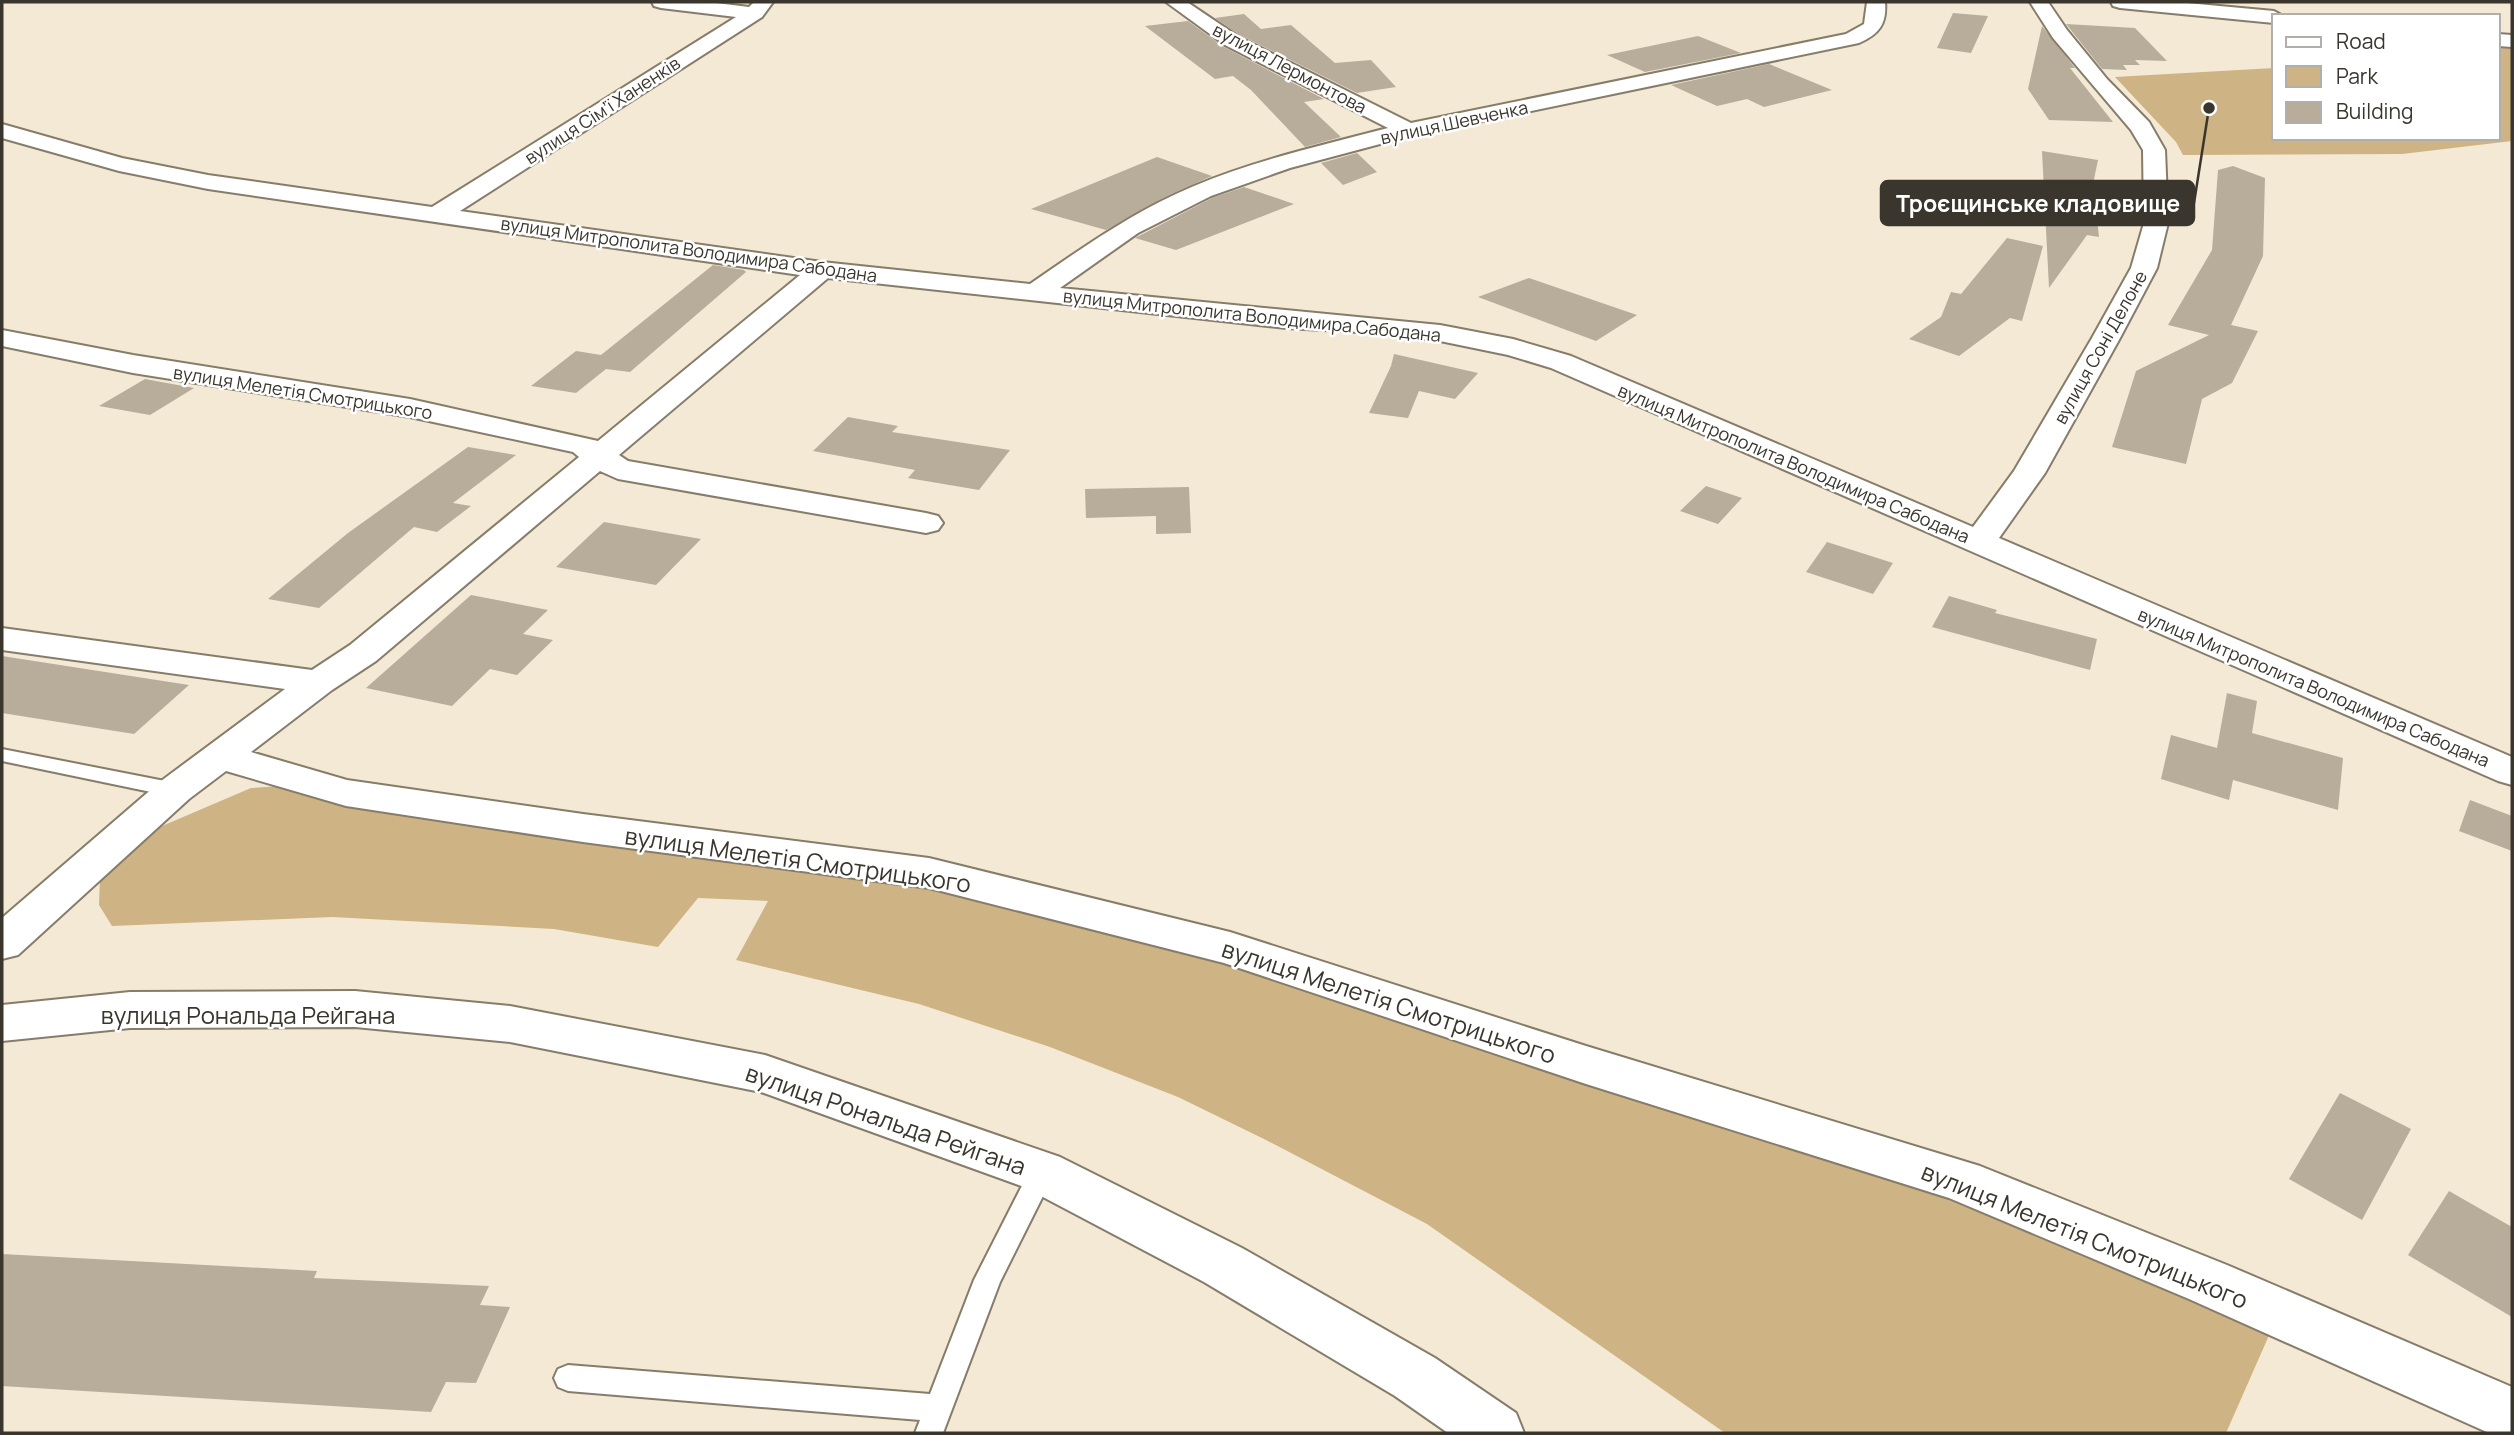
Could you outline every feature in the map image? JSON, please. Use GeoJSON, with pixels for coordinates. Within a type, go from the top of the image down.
{"type":"FeatureCollection","features":[{"type":"Feature","properties":{"kind":"street"},"geometry":{"type":"LineString","coordinates":[[661,2],[760,7]]}},
{"type":"Feature","properties":{"kind":"street","name":"вулиця Лермонтова"},"geometry":{"type":"LineString","coordinates":[[1175,2],[1232,41],[1408,130]]}},
{"type":"Feature","properties":{"kind":"street","name":"вулиця Шевченка"},"geometry":{"type":"LineString","coordinates":[[1036,292],[1129,228],[1202,191],[1282,163],[1408,130],[1852,38],[1869,31],[1877,21],[1876,2]]}},
{"type":"Feature","properties":{"kind":"street","name":"вулиця Соні Делоне"},"geometry":{"type":"LineString","coordinates":[[1979,543],[2029,473],[2106,338],[2144,268],[2157,223],[2154,150],[2141,127],[2099,83],[2060,34],[2039,2]]}},
{"type":"Feature","properties":{"kind":"street"},"geometry":{"type":"LineString","coordinates":[[2120,2],[2272,18]]}},
{"type":"Feature","properties":{"kind":"street","name":"вулиця Сімʼї Ханенків"},"geometry":{"type":"LineString","coordinates":[[437,214],[614,106],[694,50],[744,23],[760,7]]}},
{"type":"Feature","properties":{"kind":"street","name":"вулиця Митрополита Володимира Сабодана"},"geometry":{"type":"LineString","coordinates":[[2,131],[119,164],[208,181],[822,270],[1287,320],[1377,325],[1440,333],[1513,348],[1561,362],[2512,772]]}},
{"type":"Feature","properties":{"kind":"street"},"geometry":{"type":"LineString","coordinates":[[2,943],[175,790],[319,682],[363,653],[822,270]]}},
{"type":"Feature","properties":{"kind":"street","name":"вулиця Мелетія Смотрицького"},"geometry":{"type":"LineString","coordinates":[[2,338],[133,364],[410,408],[583,445],[618,469],[926,523]]}},
{"type":"Feature","properties":{"kind":"street"},"geometry":{"type":"LineString","coordinates":[[2,639],[319,682]]}},
{"type":"Feature","properties":{"kind":"street","name":"вулиця Мелетія Смотрицького"},"geometry":{"type":"LineString","coordinates":[[219,756],[346,793],[583,828],[929,873],[1230,948],[1586,1065],[1962,1181],[2208,1282],[2512,1415]]}},
{"type":"Feature","properties":{"kind":"street","name":"вулиця Рональда Рейгана"},"geometry":{"type":"LineString","coordinates":[[2,1023],[130,1010],[355,1009],[510,1024],[765,1074],[1042,1172],[1223,1265],[1415,1377],[1495,1433]]}},
{"type":"Feature","properties":{"kind":"lane"},"geometry":{"type":"LineString","coordinates":[[2,755],[175,790]]}},
{"type":"Feature","properties":{"kind":"lane"},"geometry":{"type":"LineString","coordinates":[[569,1378],[934,1421],[987,1280],[1042,1172]]}},
{"type":"Feature","properties":{"kind":"green space"},"geometry":{"type":"Polygon","coordinates":[[[2500,46],[2512,47],[2512,141],[2402,154],[2183,155],[2176,142],[2115,77],[2272,68],[2272,140],[2500,140],[2500,46]]]}},
{"type":"Feature","properties":{"kind":"green space"},"geometry":{"type":"Polygon","coordinates":[[[282,786],[928,881],[1226,955],[1956,1191],[2274,1324],[2226,1433],[1725,1433],[1427,1224],[1178,1097],[1050,1047],[919,1004],[736,960],[768,901],[698,898],[658,947],[554,929],[332,917],[112,926],[99,905],[100,876],[148,832],[251,788],[282,786]]]}},
{"type":"Feature","properties":{"kind":"building"},"geometry":{"type":"Polygon","coordinates":[[[1953,13],[1988,16],[1971,53],[1937,48],[1953,13]]]}},
{"type":"Feature","properties":{"kind":"building"},"geometry":{"type":"Polygon","coordinates":[[[1244,14],[1261,29],[1291,25],[1335,63],[1371,60],[1396,87],[1357,93],[1240,35],[1215,18],[1244,14]]]}},
{"type":"Feature","properties":{"kind":"building"},"geometry":{"type":"Polygon","coordinates":[[[1188,21],[1224,47],[1324,99],[1304,102],[1341,137],[1305,147],[1251,90],[1233,76],[1215,79],[1145,26],[1188,21]]]}},
{"type":"Feature","properties":{"kind":"building"},"geometry":{"type":"Polygon","coordinates":[[[2066,24],[2135,28],[2167,61],[2135,60],[2140,65],[2123,65],[2127,70],[2102,69],[2066,24]]]}},
{"type":"Feature","properties":{"kind":"building"},"geometry":{"type":"Polygon","coordinates":[[[2042,26],[2075,68],[2070,68],[2113,122],[2049,120],[2028,89],[2042,26]]]}},
{"type":"Feature","properties":{"kind":"building"},"geometry":{"type":"Polygon","coordinates":[[[1698,36],[1741,53],[1645,72],[1607,55],[1698,36]]]}},
{"type":"Feature","properties":{"kind":"building"},"geometry":{"type":"Polygon","coordinates":[[[1769,64],[1832,90],[1764,107],[1747,99],[1717,106],[1671,85],[1769,64]]]}},
{"type":"Feature","properties":{"kind":"building"},"geometry":{"type":"Polygon","coordinates":[[[2042,151],[2098,160],[2093,184],[2099,237],[2087,235],[2049,288],[2042,151]]]}},
{"type":"Feature","properties":{"kind":"building"},"geometry":{"type":"Polygon","coordinates":[[[1357,153],[1377,172],[1343,185],[1321,163],[1357,153]]]}},
{"type":"Feature","properties":{"kind":"building"},"geometry":{"type":"Polygon","coordinates":[[[1157,157],[1212,176],[1171,194],[1106,230],[1031,209],[1157,157]]]}},
{"type":"Feature","properties":{"kind":"building"},"geometry":{"type":"Polygon","coordinates":[[[2233,166],[2265,178],[2263,256],[2231,325],[2258,331],[2232,383],[2202,399],[2186,464],[2112,447],[2136,371],[2209,335],[2168,325],[2212,250],[2218,170],[2233,166]]]}},
{"type":"Feature","properties":{"kind":"building"},"geometry":{"type":"Polygon","coordinates":[[[1244,187],[1294,204],[1176,250],[1135,238],[1212,198],[1244,187]]]}},
{"type":"Feature","properties":{"kind":"building"},"geometry":{"type":"Polygon","coordinates":[[[2007,238],[2043,246],[2022,321],[2010,318],[1959,356],[1909,339],[1941,317],[1951,292],[1961,294],[2007,238]]]}},
{"type":"Feature","properties":{"kind":"building"},"geometry":{"type":"Polygon","coordinates":[[[713,265],[746,272],[630,372],[606,369],[576,393],[531,386],[576,351],[601,355],[713,265]]]}},
{"type":"Feature","properties":{"kind":"building"},"geometry":{"type":"Polygon","coordinates":[[[1529,278],[1637,315],[1596,341],[1478,297],[1529,278]]]}},
{"type":"Feature","properties":{"kind":"building"},"geometry":{"type":"Polygon","coordinates":[[[1394,354],[1478,373],[1455,399],[1419,391],[1408,418],[1369,413],[1394,354]]]}},
{"type":"Feature","properties":{"kind":"building"},"geometry":{"type":"Polygon","coordinates":[[[145,379],[194,388],[150,415],[99,406],[145,379]]]}},
{"type":"Feature","properties":{"kind":"building"},"geometry":{"type":"Polygon","coordinates":[[[848,417],[898,426],[892,432],[1010,450],[979,490],[908,478],[915,470],[813,451],[848,417]]]}},
{"type":"Feature","properties":{"kind":"building"},"geometry":{"type":"Polygon","coordinates":[[[468,447],[516,455],[453,503],[471,506],[437,532],[414,527],[319,608],[268,599],[348,533],[468,447]]]}},
{"type":"Feature","properties":{"kind":"building"},"geometry":{"type":"Polygon","coordinates":[[[1706,486],[1742,498],[1718,524],[1680,511],[1706,486]]]}},
{"type":"Feature","properties":{"kind":"building"},"geometry":{"type":"Polygon","coordinates":[[[1189,487],[1191,533],[1156,534],[1156,516],[1086,518],[1085,489],[1189,487]]]}},
{"type":"Feature","properties":{"kind":"building"},"geometry":{"type":"Polygon","coordinates":[[[604,522],[701,539],[656,585],[556,567],[604,522]]]}},
{"type":"Feature","properties":{"kind":"building"},"geometry":{"type":"Polygon","coordinates":[[[1827,542],[1893,563],[1873,594],[1806,572],[1827,542]]]}},
{"type":"Feature","properties":{"kind":"building"},"geometry":{"type":"Polygon","coordinates":[[[471,595],[548,610],[523,634],[553,640],[517,675],[490,669],[452,706],[366,688],[471,595]]]}},
{"type":"Feature","properties":{"kind":"building"},"geometry":{"type":"Polygon","coordinates":[[[1949,596],[1997,610],[1995,613],[2097,639],[2090,670],[1932,627],[1949,596]]]}},
{"type":"Feature","properties":{"kind":"building"},"geometry":{"type":"Polygon","coordinates":[[[2,656],[189,685],[134,734],[2,713],[2,656]]]}},
{"type":"Feature","properties":{"kind":"building"},"geometry":{"type":"Polygon","coordinates":[[[2227,693],[2257,701],[2252,733],[2343,758],[2338,810],[2233,780],[2229,800],[2161,779],[2171,735],[2217,748],[2227,693]]]}},
{"type":"Feature","properties":{"kind":"building"},"geometry":{"type":"Polygon","coordinates":[[[2470,800],[2512,816],[2512,851],[2459,831],[2470,800]]]}},
{"type":"Feature","properties":{"kind":"building"},"geometry":{"type":"Polygon","coordinates":[[[2340,1093],[2411,1129],[2362,1220],[2289,1179],[2340,1093]]]}},
{"type":"Feature","properties":{"kind":"building"},"geometry":{"type":"Polygon","coordinates":[[[2449,1191],[2512,1227],[2512,1317],[2408,1255],[2449,1191]]]}},
{"type":"Feature","properties":{"kind":"building"},"geometry":{"type":"Polygon","coordinates":[[[2,1254],[317,1271],[314,1278],[489,1286],[480,1305],[510,1307],[476,1383],[446,1382],[431,1412],[2,1386],[2,1254]]]}},
{"type":"Feature","properties":{"kind":"place","name":"Троєщинське кладовище"},"geometry":{"type":"Point","coordinates":[2209,108]}}]}
